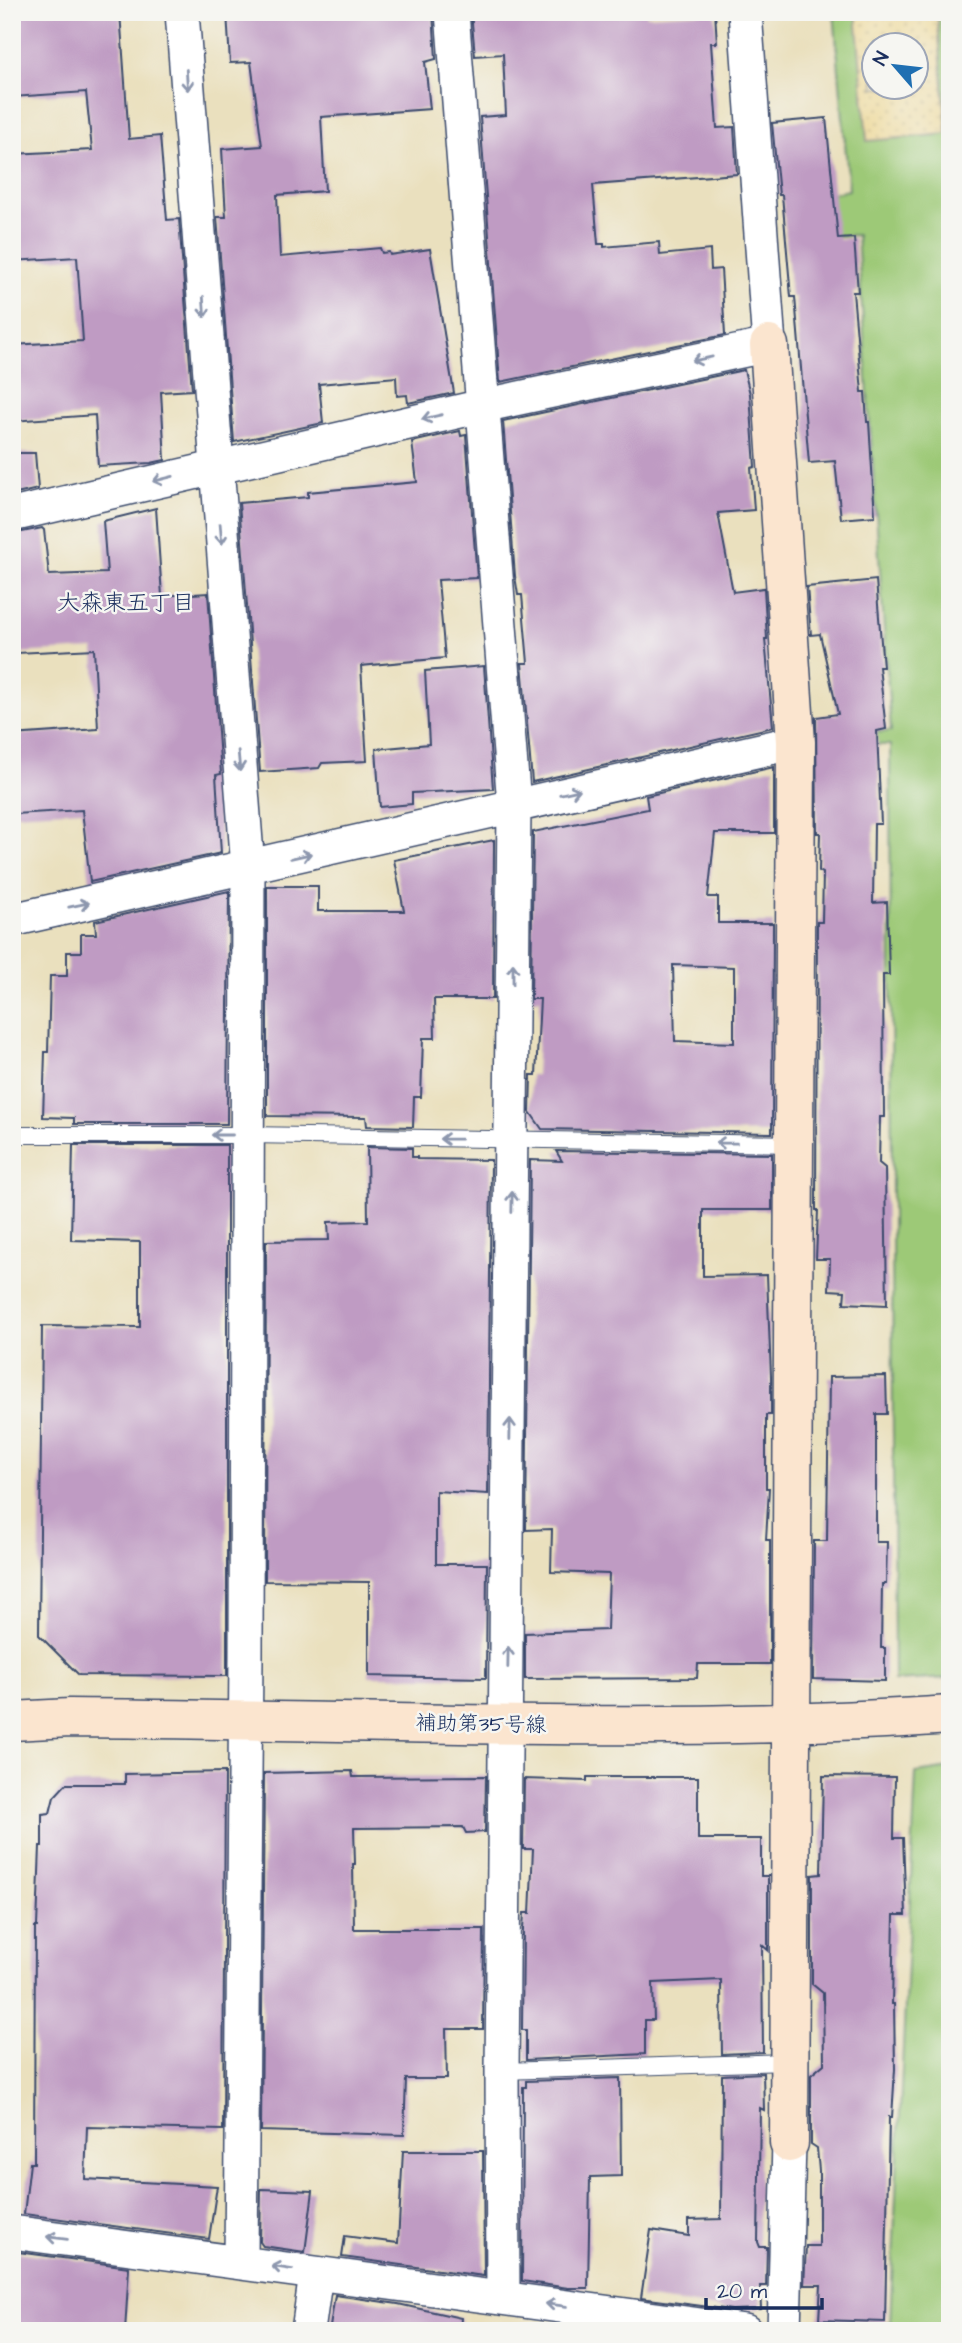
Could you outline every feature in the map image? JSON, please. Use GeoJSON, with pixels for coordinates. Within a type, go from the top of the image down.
{"type":"FeatureCollection","features":[{"type":"Feature","properties":{"kind":"street"},"geometry":{"type":"LineString","coordinates":[[182,12],[248,868],[246,1720],[241,2261]]}},
{"type":"Feature","properties":{"kind":"street"},"geometry":{"type":"LineString","coordinates":[[452,12],[514,805],[513,1140],[502,2071],[503,2298]]}},
{"type":"Feature","properties":{"kind":"street"},"geometry":{"type":"LineString","coordinates":[[745,12],[796,742],[789,2143],[784,2331]]}},
{"type":"Feature","properties":{"kind":"street"},"geometry":{"type":"LineString","coordinates":[[12,515],[482,406],[769,345]]}},
{"type":"Feature","properties":{"kind":"street"},"geometry":{"type":"LineString","coordinates":[[12,920],[796,742]]}},
{"type":"Feature","properties":{"kind":"street","name":"補助第35号線"},"geometry":{"type":"LineString","coordinates":[[12,1721],[70,1718],[507,1725],[791,1724],[950,1715]]}},
{"type":"Feature","properties":{"kind":"street"},"geometry":{"type":"LineString","coordinates":[[12,2232],[745,2331]]}},
{"type":"Feature","properties":{"kind":"street"},"geometry":{"type":"LineString","coordinates":[[308,2331],[316,2274]]}},
{"type":"Feature","properties":{"kind":"lane"},"geometry":{"type":"LineString","coordinates":[[12,1135],[248,1135],[794,1144]]}},
{"type":"Feature","properties":{"kind":"lane"},"geometry":{"type":"LineString","coordinates":[[502,2071],[789,2062]]}},
{"type":"Feature","properties":{"kind":"green space"},"geometry":{"type":"Polygon","coordinates":[[[834,12],[950,12],[950,1678],[894,1681],[890,745],[827,744],[826,737],[891,731],[857,235],[794,238],[790,202],[849,190],[834,12]]]}},
{"type":"Feature","properties":{"kind":"green space"},"geometry":{"type":"Polygon","coordinates":[[[950,1768],[950,2331],[815,2331],[816,2322],[890,2322],[916,1773],[950,1768]]]}},
{"type":"Feature","properties":{"kind":"sand"},"geometry":{"type":"Polygon","coordinates":[[[937,12],[947,134],[867,141],[864,102],[930,102],[930,32],[860,32],[860,60],[856,13],[937,12]]]}},
{"type":"Feature","properties":{"kind":"building"},"geometry":{"type":"Polygon","coordinates":[[[12,12],[120,12],[129,139],[160,136],[167,220],[179,219],[192,390],[161,392],[165,460],[98,466],[95,415],[12,421],[12,345],[83,341],[77,257],[12,261],[12,154],[92,150],[86,92],[12,97],[12,12]]]}},
{"type":"Feature","properties":{"kind":"building"},"geometry":{"type":"Polygon","coordinates":[[[227,12],[433,12],[436,59],[425,62],[430,109],[321,117],[325,191],[277,195],[280,257],[380,248],[382,253],[389,252],[390,255],[430,249],[454,393],[408,403],[407,395],[397,396],[396,377],[319,384],[323,423],[234,442],[217,217],[226,217],[222,149],[262,146],[251,62],[230,63],[227,12]]]}},
{"type":"Feature","properties":{"kind":"building"},"geometry":{"type":"Polygon","coordinates":[[[471,12],[646,12],[647,16],[715,12],[717,43],[711,43],[717,128],[734,127],[737,174],[593,185],[598,244],[604,244],[604,247],[659,242],[660,255],[710,250],[711,270],[721,269],[725,335],[500,382],[480,117],[506,115],[503,54],[475,56],[471,12]]]}},
{"type":"Feature","properties":{"kind":"building"},"geometry":{"type":"Polygon","coordinates":[[[826,118],[838,239],[854,238],[858,292],[853,292],[862,392],[865,392],[869,422],[875,516],[841,519],[835,461],[809,463],[795,297],[791,297],[782,195],[779,195],[772,123],[826,118]]]}},
{"type":"Feature","properties":{"kind":"building"},"geometry":{"type":"Polygon","coordinates":[[[744,370],[750,394],[755,467],[751,468],[754,510],[718,513],[733,592],[764,588],[765,639],[773,727],[532,782],[522,663],[528,663],[522,595],[518,595],[515,576],[503,421],[744,370]]]}},
{"type":"Feature","properties":{"kind":"building"},"geometry":{"type":"Polygon","coordinates":[[[460,431],[461,436],[466,435],[477,578],[438,580],[445,658],[361,666],[367,761],[322,763],[319,768],[260,772],[239,503],[308,497],[308,492],[417,482],[412,442],[460,431]]]}},
{"type":"Feature","properties":{"kind":"building"},"geometry":{"type":"Polygon","coordinates":[[[12,453],[35,453],[38,489],[12,495],[12,453]]]}},
{"type":"Feature","properties":{"kind":"building"},"geometry":{"type":"Polygon","coordinates":[[[156,508],[162,596],[208,593],[221,774],[216,775],[221,853],[90,882],[82,810],[14,814],[12,735],[98,729],[94,649],[17,653],[15,621],[12,621],[12,534],[42,528],[44,530],[49,575],[107,573],[103,521],[156,508]]]}},
{"type":"Feature","properties":{"kind":"building"},"geometry":{"type":"Polygon","coordinates":[[[876,580],[883,667],[879,667],[886,729],[877,731],[881,824],[874,824],[873,903],[887,902],[889,975],[883,975],[884,1117],[880,1117],[879,1163],[885,1168],[887,1305],[844,1303],[845,1291],[829,1290],[830,1259],[816,1259],[817,922],[822,922],[823,873],[819,871],[820,833],[817,833],[816,717],[838,714],[820,634],[811,635],[807,587],[876,580]]]}},
{"type":"Feature","properties":{"kind":"building"},"geometry":{"type":"Polygon","coordinates":[[[484,666],[493,789],[412,793],[412,804],[380,807],[376,749],[429,744],[425,671],[484,666]]]}},
{"type":"Feature","properties":{"kind":"building"},"geometry":{"type":"Polygon","coordinates":[[[774,767],[774,833],[715,833],[708,897],[718,897],[718,923],[773,923],[772,1133],[542,1129],[530,1112],[531,1075],[536,1075],[540,999],[531,999],[533,832],[648,809],[646,796],[774,767]],[[673,965],[675,1041],[734,1043],[734,967],[673,965]]]}},
{"type":"Feature","properties":{"kind":"building"},"geometry":{"type":"Polygon","coordinates":[[[494,840],[493,999],[434,999],[435,1038],[423,1038],[421,1097],[414,1097],[413,1127],[367,1126],[366,1117],[267,1116],[267,886],[318,886],[318,911],[404,911],[394,860],[494,840]]]}},
{"type":"Feature","properties":{"kind":"building"},"geometry":{"type":"Polygon","coordinates":[[[229,891],[227,1124],[74,1124],[74,1118],[43,1117],[50,976],[67,976],[67,952],[81,952],[81,934],[96,934],[95,921],[229,891]]]}},
{"type":"Feature","properties":{"kind":"building"},"geometry":{"type":"Polygon","coordinates":[[[73,1145],[227,1145],[227,1676],[79,1675],[39,1635],[42,1326],[140,1327],[140,1242],[71,1240],[73,1145]]]}},
{"type":"Feature","properties":{"kind":"building"},"geometry":{"type":"Polygon","coordinates":[[[367,1147],[412,1148],[412,1157],[417,1159],[491,1160],[488,1494],[436,1491],[436,1564],[487,1564],[486,1678],[369,1676],[369,1582],[265,1581],[266,1241],[329,1240],[328,1222],[368,1221],[367,1147]]]}},
{"type":"Feature","properties":{"kind":"building"},"geometry":{"type":"Polygon","coordinates":[[[556,1151],[772,1154],[772,1210],[703,1210],[703,1276],[767,1275],[771,1377],[771,1415],[766,1415],[770,1664],[698,1664],[697,1678],[525,1679],[525,1633],[607,1630],[609,1574],[551,1572],[552,1529],[526,1530],[530,1160],[562,1161],[556,1151]]]}},
{"type":"Feature","properties":{"kind":"building"},"geometry":{"type":"Polygon","coordinates":[[[886,1376],[887,1414],[876,1414],[876,1542],[887,1542],[886,1584],[882,1584],[881,1648],[885,1648],[885,1681],[813,1679],[814,1541],[827,1541],[829,1377],[886,1376]]]}},
{"type":"Feature","properties":{"kind":"building"},"geometry":{"type":"Polygon","coordinates":[[[352,1771],[353,1777],[486,1776],[485,1832],[466,1833],[463,1827],[354,1828],[353,1864],[354,1929],[484,1929],[483,2029],[446,2029],[447,2079],[406,2079],[404,2135],[261,2131],[264,1773],[352,1771]]]}},
{"type":"Feature","properties":{"kind":"building"},"geometry":{"type":"Polygon","coordinates":[[[225,1772],[223,2130],[87,2127],[85,2179],[217,2186],[209,2239],[24,2214],[30,2163],[34,2163],[35,1927],[42,1814],[50,1813],[54,1797],[66,1784],[125,1784],[125,1774],[225,1772]]]}},
{"type":"Feature","properties":{"kind":"building"},"geometry":{"type":"Polygon","coordinates":[[[823,1776],[895,1777],[894,1838],[903,1838],[906,1915],[894,1915],[892,2004],[895,2069],[892,2117],[889,2117],[885,2322],[819,2320],[821,2285],[804,2285],[806,2246],[819,2246],[819,2171],[817,2148],[811,2144],[811,2075],[824,2064],[823,1993],[812,1984],[812,1875],[821,1874],[823,1776]]]}},
{"type":"Feature","properties":{"kind":"building"},"geometry":{"type":"Polygon","coordinates":[[[587,1777],[698,1777],[698,1839],[761,1839],[761,1876],[768,1876],[768,1950],[762,1945],[763,2052],[722,2054],[721,1980],[653,1983],[654,2020],[645,2020],[645,2054],[526,2060],[526,2030],[522,2030],[523,1929],[524,1913],[530,1913],[533,1849],[523,1849],[524,1779],[587,1781],[587,1777]]]}},
{"type":"Feature","properties":{"kind":"building"},"geometry":{"type":"Polygon","coordinates":[[[763,2073],[758,2242],[760,2247],[767,2247],[766,2286],[760,2286],[761,2309],[732,2310],[641,2298],[651,2230],[689,2236],[689,2220],[721,2219],[722,2075],[763,2073]]]}},
{"type":"Feature","properties":{"kind":"building"},"geometry":{"type":"Polygon","coordinates":[[[620,2078],[621,2176],[590,2177],[588,2288],[568,2288],[522,2281],[523,2087],[526,2087],[526,2081],[620,2078]]]}},
{"type":"Feature","properties":{"kind":"building"},"geometry":{"type":"Polygon","coordinates":[[[403,2151],[483,2151],[484,2276],[342,2257],[345,2236],[398,2243],[403,2151]]]}},
{"type":"Feature","properties":{"kind":"building"},"geometry":{"type":"Polygon","coordinates":[[[261,2189],[313,2191],[305,2252],[263,2246],[260,2242],[261,2189]]]}},
{"type":"Feature","properties":{"kind":"building"},"geometry":{"type":"Polygon","coordinates":[[[18,2252],[129,2267],[125,2331],[12,2331],[12,2264],[15,2265],[18,2252]]]}},
{"type":"Feature","properties":{"kind":"building"},"geometry":{"type":"Polygon","coordinates":[[[335,2295],[398,2304],[461,2318],[460,2331],[356,2331],[330,2327],[335,2295]]]}},
{"type":"Feature","properties":{"kind":"district","name":"大森東五丁目"},"geometry":{"type":"Point","coordinates":[126,603]}}]}
